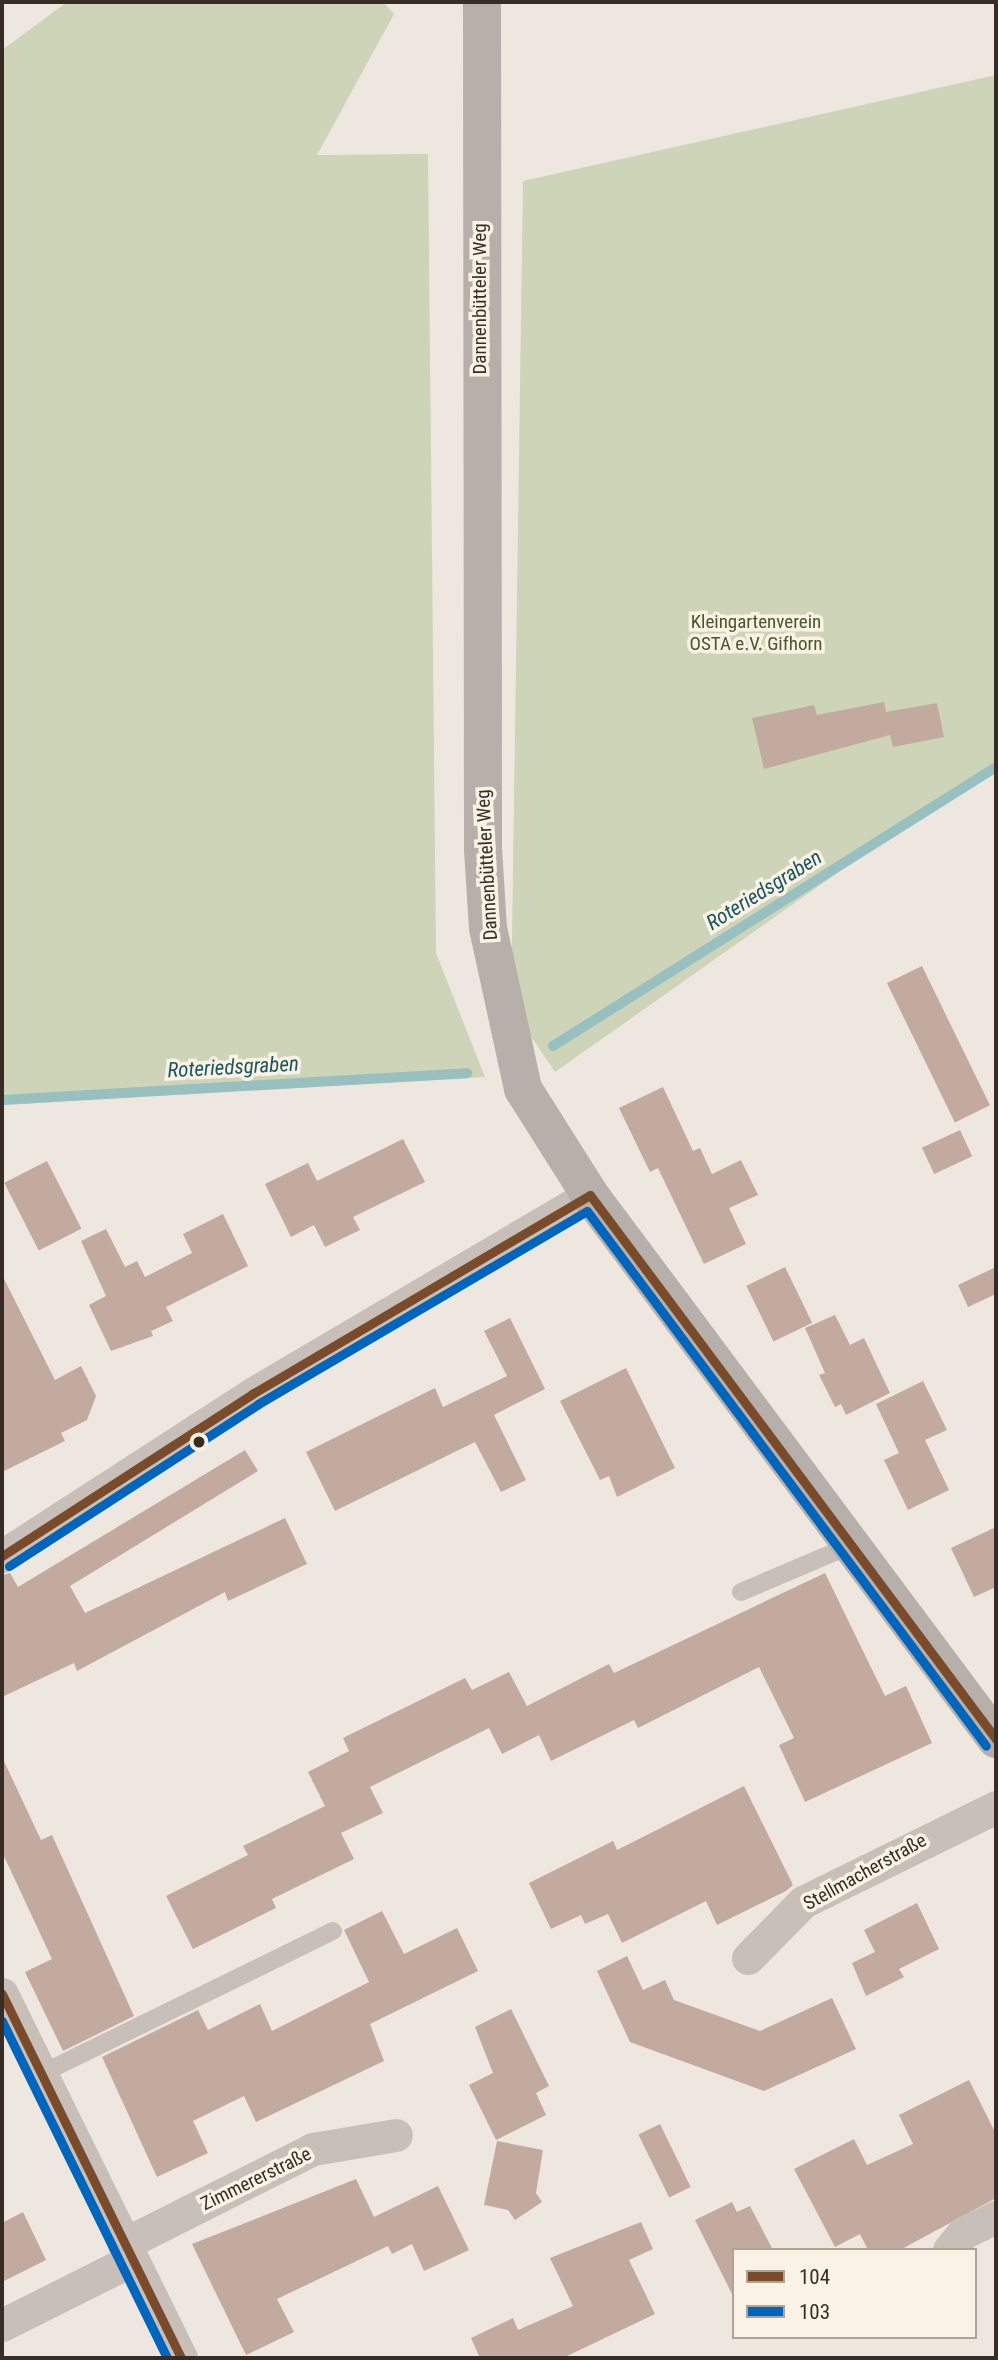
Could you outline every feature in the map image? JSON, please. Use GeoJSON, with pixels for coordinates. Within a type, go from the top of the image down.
{"type":"FeatureCollection","features":[{"type":"Feature","properties":{"kind":"street","name":"Dannenbütteler Weg"},"geometry":{"type":"LineString","coordinates":[[482,2],[480,689],[488,928],[523,1089],[590,1195],[996,1739]]}},
{"type":"Feature","properties":{"kind":"street"},"geometry":{"type":"LineString","coordinates":[[2,1556],[252,1394],[590,1195]]}},
{"type":"Feature","properties":{"kind":"street","name":"Stellmacherstraße"},"geometry":{"type":"LineString","coordinates":[[748,1958],[803,1902],[996,1807]]}},
{"type":"Feature","properties":{"kind":"street"},"geometry":{"type":"LineString","coordinates":[[2,1994],[181,2358]]}},
{"type":"Feature","properties":{"kind":"street","name":"Zimmererstraße"},"geometry":{"type":"LineString","coordinates":[[2,2325],[313,2149],[396,2135]]}},
{"type":"Feature","properties":{"kind":"street"},"geometry":{"type":"LineString","coordinates":[[951,2248],[963,2234],[996,2217]]}},
{"type":"Feature","properties":{"kind":"lane"},"geometry":{"type":"LineString","coordinates":[[741,1592],[851,1545]]}},
{"type":"Feature","properties":{"kind":"lane"},"geometry":{"type":"LineString","coordinates":[[41,2074],[333,1931]]}},
{"type":"Feature","properties":{"kind":"green space"},"geometry":{"type":"Polygon","coordinates":[[[67,2],[383,2],[394,14],[317,155],[428,154],[436,953],[485,1077],[2,1105],[2,50],[67,2]]]}},
{"type":"Feature","properties":{"kind":"green space","name":"Kleingartenverein OSTA e.V. Gifhorn"},"geometry":{"type":"Polygon","coordinates":[[[996,75],[996,761],[555,1072],[511,1007],[523,181],[996,75]]]}},
{"type":"Feature","properties":{"kind":"building"},"geometry":{"type":"Polygon","coordinates":[[[884,702],[886,712],[937,703],[944,737],[893,747],[890,735],[764,769],[752,718],[814,705],[817,715],[884,702]]]}},
{"type":"Feature","properties":{"kind":"building"},"geometry":{"type":"Polygon","coordinates":[[[922,966],[990,1105],[955,1122],[887,983],[922,966]]]}},
{"type":"Feature","properties":{"kind":"building"},"geometry":{"type":"Polygon","coordinates":[[[663,1087],[693,1151],[700,1148],[712,1174],[741,1160],[758,1195],[729,1208],[746,1244],[704,1264],[658,1168],[650,1172],[619,1108],[663,1087]]]}},
{"type":"Feature","properties":{"kind":"building"},"geometry":{"type":"Polygon","coordinates":[[[960,1130],[972,1156],[934,1174],[922,1148],[960,1130]]]}},
{"type":"Feature","properties":{"kind":"building"},"geometry":{"type":"Polygon","coordinates":[[[403,1139],[425,1182],[353,1217],[360,1230],[325,1247],[314,1225],[291,1237],[265,1184],[308,1163],[317,1181],[403,1139]]]}},
{"type":"Feature","properties":{"kind":"building"},"geometry":{"type":"Polygon","coordinates":[[[47,1161],[82,1229],[39,1251],[4,1183],[47,1161]]]}},
{"type":"Feature","properties":{"kind":"building"},"geometry":{"type":"Polygon","coordinates":[[[223,1214],[248,1266],[166,1307],[173,1321],[151,1331],[153,1336],[111,1351],[89,1305],[106,1296],[81,1241],[106,1229],[125,1267],[137,1261],[145,1277],[192,1253],[183,1234],[223,1214]]]}},
{"type":"Feature","properties":{"kind":"building"},"geometry":{"type":"Polygon","coordinates":[[[785,1267],[812,1323],[774,1342],[746,1286],[785,1267]]]}},
{"type":"Feature","properties":{"kind":"building"},"geometry":{"type":"Polygon","coordinates":[[[996,1267],[996,1294],[968,1307],[958,1285],[996,1267]]]}},
{"type":"Feature","properties":{"kind":"building"},"geometry":{"type":"Polygon","coordinates":[[[2,1275],[55,1380],[81,1366],[96,1396],[87,1420],[61,1433],[65,1441],[2,1472],[2,1275]]]}},
{"type":"Feature","properties":{"kind":"building"},"geometry":{"type":"Polygon","coordinates":[[[835,1315],[850,1345],[864,1338],[890,1393],[846,1415],[841,1404],[835,1407],[819,1375],[825,1373],[805,1328],[835,1315]]]}},
{"type":"Feature","properties":{"kind":"building"},"geometry":{"type":"Polygon","coordinates":[[[510,1318],[545,1389],[494,1415],[526,1480],[501,1492],[475,1442],[335,1511],[306,1452],[435,1388],[443,1407],[507,1376],[484,1331],[510,1318]]]}},
{"type":"Feature","properties":{"kind":"building"},"geometry":{"type":"Polygon","coordinates":[[[626,1368],[675,1468],[617,1497],[609,1476],[600,1480],[560,1401],[626,1368]]]}},
{"type":"Feature","properties":{"kind":"building"},"geometry":{"type":"Polygon","coordinates":[[[923,1381],[947,1430],[925,1440],[949,1490],[908,1510],[884,1460],[899,1453],[876,1404],[923,1381]]]}},
{"type":"Feature","properties":{"kind":"building"},"geometry":{"type":"Polygon","coordinates":[[[245,1450],[258,1471],[70,1586],[85,1613],[285,1518],[307,1564],[228,1601],[225,1592],[77,1671],[74,1663],[2,1697],[2,1575],[10,1573],[18,1587],[245,1450]]]}},
{"type":"Feature","properties":{"kind":"building"},"geometry":{"type":"Polygon","coordinates":[[[996,1527],[996,1587],[974,1597],[951,1548],[996,1527]]]}},
{"type":"Feature","properties":{"kind":"building"},"geometry":{"type":"Polygon","coordinates":[[[825,1573],[885,1696],[906,1686],[932,1743],[805,1802],[779,1745],[794,1738],[759,1667],[638,1728],[634,1720],[551,1761],[539,1735],[502,1754],[489,1728],[370,1787],[383,1813],[341,1833],[354,1859],[272,1899],[276,1908],[193,1949],[166,1896],[248,1855],[243,1846],[325,1806],[308,1772],[349,1751],[343,1738],[465,1678],[472,1690],[509,1672],[527,1706],[609,1664],[614,1673],[825,1573]]]}},
{"type":"Feature","properties":{"kind":"building"},"geometry":{"type":"Polygon","coordinates":[[[2,1757],[41,1840],[52,1835],[134,2016],[63,2051],[25,1972],[52,1959],[2,1852],[2,1757]]]}},
{"type":"Feature","properties":{"kind":"building"},"geometry":{"type":"Polygon","coordinates":[[[744,1786],[793,1885],[786,1891],[717,1925],[706,1901],[622,1943],[608,1914],[585,1924],[581,1915],[551,1929],[529,1883],[613,1841],[617,1850],[744,1786]]]}},
{"type":"Feature","properties":{"kind":"building"},"geometry":{"type":"Polygon","coordinates":[[[917,1903],[939,1949],[899,1969],[904,1977],[866,1996],[852,1963],[875,1952],[864,1930],[917,1903]]]}},
{"type":"Feature","properties":{"kind":"building"},"geometry":{"type":"Polygon","coordinates":[[[382,1911],[404,1954],[457,1928],[478,1971],[370,2024],[384,2061],[256,2122],[244,2096],[193,2121],[208,2153],[157,2177],[102,2057],[198,2010],[208,2030],[260,2004],[272,2031],[369,1982],[344,1930],[382,1911]]]}},
{"type":"Feature","properties":{"kind":"building"},"geometry":{"type":"Polygon","coordinates":[[[627,1956],[643,1990],[665,1980],[674,2000],[760,2031],[832,1998],[856,2049],[764,2091],[630,2042],[597,1971],[627,1956]]]}},
{"type":"Feature","properties":{"kind":"building"},"geometry":{"type":"Polygon","coordinates":[[[511,2009],[549,2086],[536,2093],[546,2115],[496,2140],[469,2085],[493,2073],[475,2027],[511,2009]]]}},
{"type":"Feature","properties":{"kind":"building"},"geometry":{"type":"Polygon","coordinates":[[[969,2080],[996,2134],[996,2198],[904,2248],[867,2248],[860,2234],[835,2247],[794,2169],[854,2139],[867,2165],[913,2144],[899,2115],[969,2080]]]}},
{"type":"Feature","properties":{"kind":"building"},"geometry":{"type":"Polygon","coordinates":[[[660,2124],[691,2187],[669,2197],[638,2135],[660,2124]]]}},
{"type":"Feature","properties":{"kind":"building"},"geometry":{"type":"Polygon","coordinates":[[[497,2141],[543,2150],[536,2193],[542,2202],[515,2220],[508,2210],[484,2205],[497,2141]]]}},
{"type":"Feature","properties":{"kind":"building"},"geometry":{"type":"Polygon","coordinates":[[[356,2179],[374,2217],[438,2186],[469,2250],[424,2271],[412,2244],[392,2254],[388,2246],[277,2299],[294,2332],[246,2355],[192,2244],[356,2179]]]}},
{"type":"Feature","properties":{"kind":"building"},"geometry":{"type":"Polygon","coordinates":[[[732,2202],[737,2212],[750,2206],[772,2248],[732,2248],[732,2294],[695,2220],[732,2202]]]}},
{"type":"Feature","properties":{"kind":"building"},"geometry":{"type":"Polygon","coordinates":[[[23,2212],[46,2260],[2,2282],[2,2223],[23,2212]]]}},
{"type":"Feature","properties":{"kind":"building"},"geometry":{"type":"Polygon","coordinates":[[[641,2222],[653,2249],[629,2260],[655,2314],[563,2358],[480,2358],[471,2338],[513,2318],[518,2330],[573,2306],[550,2258],[641,2222]]]}},
{"type":"Feature","properties":{"kind":"waterway","name":"Roteriedsgraben"},"geometry":{"type":"LineString","coordinates":[[553,1046],[996,767]]}},
{"type":"Feature","properties":{"kind":"waterway","name":"Roteriedsgraben"},"geometry":{"type":"LineString","coordinates":[[2,1100],[467,1073]]}},
{"type":"Feature","properties":{"kind":"transit line","name":"104"},"geometry":{"type":"LineString","coordinates":[[2,1556],[252,1394],[590,1195],[996,1739]]}},
{"type":"Feature","properties":{"kind":"transit line","name":"103"},"geometry":{"type":"LineString","coordinates":[[9,1566],[258,1404],[587,1211],[986,1746]]}},
{"type":"Feature","properties":{"kind":"transit line","name":"104"},"geometry":{"type":"LineString","coordinates":[[2,1994],[181,2358]]}},
{"type":"Feature","properties":{"kind":"transit line","name":"103"},"geometry":{"type":"LineString","coordinates":[[2,2021],[167,2358]]}}]}
